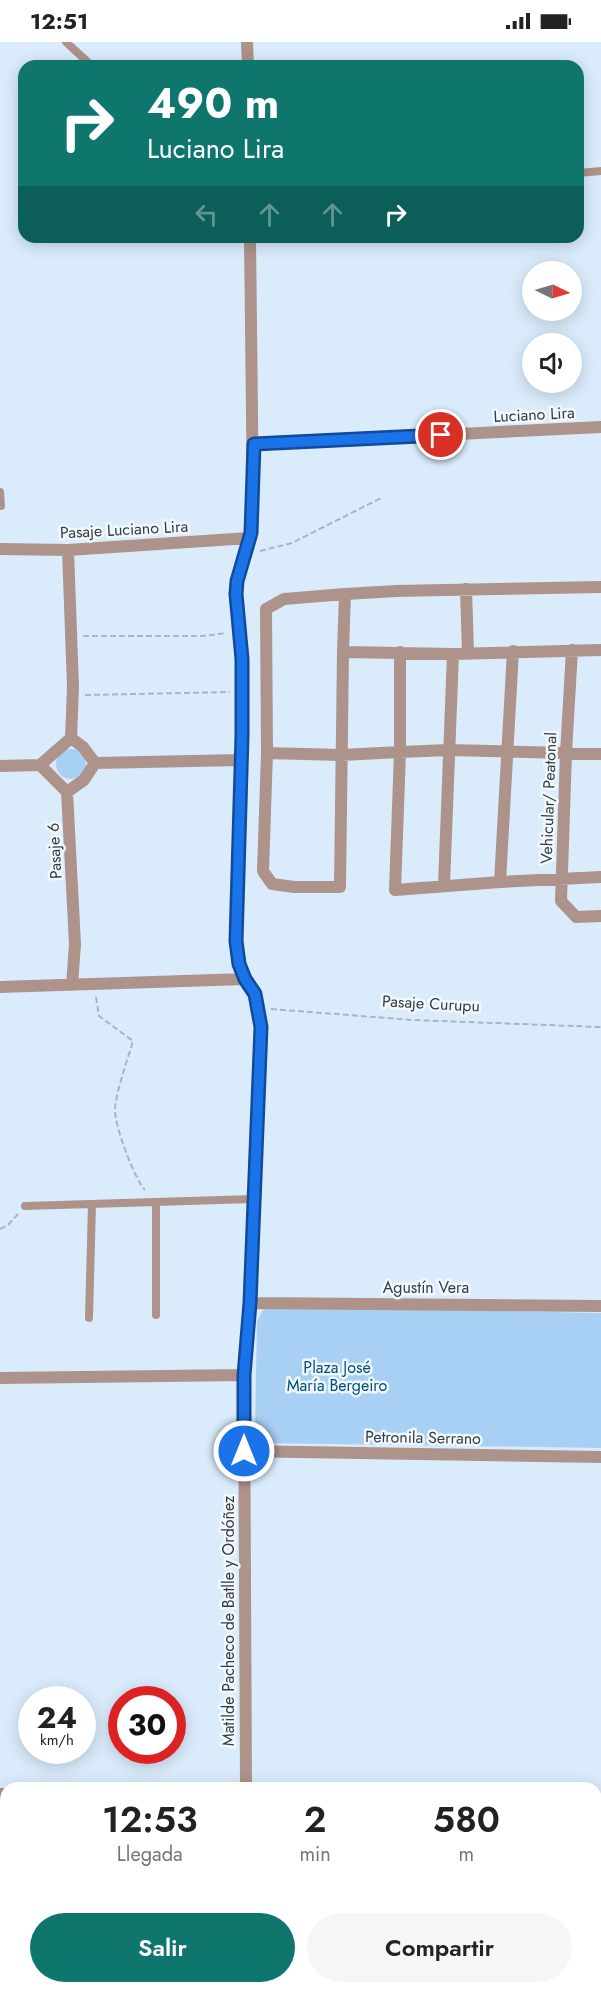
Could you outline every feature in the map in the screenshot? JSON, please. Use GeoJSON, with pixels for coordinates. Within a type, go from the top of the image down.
{"type":"FeatureCollection","features":[{"type":"Feature","properties":{"kind":"street"},"geometry":{"type":"LineString","coordinates":[[247,42],[248,60]]}},
{"type":"Feature","properties":{"kind":"street","name":"Matilde Pacheco de Batlle y Ordóñez"},"geometry":{"type":"LineString","coordinates":[[246,1782],[244,1375],[250,1303],[261,1027],[255,994],[239,964],[236,941],[242,659],[236,602],[237,581],[249,538],[253,504],[250,243]]}},
{"type":"Feature","properties":{"kind":"street","name":"Luciano Lira"},"geometry":{"type":"LineString","coordinates":[[254,444],[601,427]]}},
{"type":"Feature","properties":{"kind":"street","name":"Pasaje Luciano Lira"},"geometry":{"type":"LineString","coordinates":[[0,549],[68,550],[249,538]]}},
{"type":"Feature","properties":{"kind":"street"},"geometry":{"type":"LineString","coordinates":[[0,766],[40,765],[71,738],[68,550]]}},
{"type":"Feature","properties":{"kind":"street"},"geometry":{"type":"LineString","coordinates":[[345,594],[340,887],[294,887],[272,884],[263,871],[267,753],[266,609],[284,599],[345,594],[601,587]]}},
{"type":"Feature","properties":{"kind":"street"},"geometry":{"type":"LineString","coordinates":[[466,590],[468,653]]}},
{"type":"Feature","properties":{"kind":"street","name":"Vehicular/ Peatonal"},"geometry":{"type":"LineString","coordinates":[[572,650],[561,902],[576,917],[601,916]]}},
{"type":"Feature","properties":{"kind":"street"},"geometry":{"type":"LineString","coordinates":[[343,652],[453,654],[601,650]]}},
{"type":"Feature","properties":{"kind":"street"},"geometry":{"type":"LineString","coordinates":[[500,882],[513,651]]}},
{"type":"Feature","properties":{"kind":"street"},"geometry":{"type":"LineString","coordinates":[[400,652],[400,752],[395,890],[444,885],[601,877]]}},
{"type":"Feature","properties":{"kind":"street"},"geometry":{"type":"LineString","coordinates":[[444,885],[453,654]]}},
{"type":"Feature","properties":{"kind":"street"},"geometry":{"type":"LineString","coordinates":[[71,738],[83,747],[95,764]]}},
{"type":"Feature","properties":{"kind":"street"},"geometry":{"type":"LineString","coordinates":[[267,753],[341,755],[449,750],[601,754]]}},
{"type":"Feature","properties":{"kind":"street"},"geometry":{"type":"LineString","coordinates":[[95,764],[241,760]]}},
{"type":"Feature","properties":{"kind":"street"},"geometry":{"type":"LineString","coordinates":[[40,765],[67,792],[84,780],[95,764]]}},
{"type":"Feature","properties":{"kind":"street","name":"Pasaje 6"},"geometry":{"type":"LineString","coordinates":[[67,792],[75,944],[72,986]]}},
{"type":"Feature","properties":{"kind":"street"},"geometry":{"type":"LineString","coordinates":[[0,987],[245,979]]}},
{"type":"Feature","properties":{"kind":"street","name":"Agustín Vera"},"geometry":{"type":"LineString","coordinates":[[250,1303],[601,1306]]}},
{"type":"Feature","properties":{"kind":"street"},"geometry":{"type":"LineString","coordinates":[[0,1378],[244,1375]]}},
{"type":"Feature","properties":{"kind":"street","name":"Petronila Serrano"},"geometry":{"type":"LineString","coordinates":[[244,1451],[601,1457]]}},
{"type":"Feature","properties":{"kind":"lane"},"geometry":{"type":"LineString","coordinates":[[66,42],[86,60]]}},
{"type":"Feature","properties":{"kind":"lane"},"geometry":{"type":"LineString","coordinates":[[584,172],[601,171]]}},
{"type":"Feature","properties":{"kind":"lane"},"geometry":{"type":"LineString","coordinates":[[0,492],[1,506]]}},
{"type":"Feature","properties":{"kind":"lane"},"geometry":{"type":"LineString","coordinates":[[25,1206],[253,1199]]}},
{"type":"Feature","properties":{"kind":"lane"},"geometry":{"type":"LineString","coordinates":[[156,1202],[156,1315]]}},
{"type":"Feature","properties":{"kind":"lane"},"geometry":{"type":"LineString","coordinates":[[89,1318],[92,1204]]}},
{"type":"Feature","properties":{"kind":"path"},"geometry":{"type":"LineString","coordinates":[[249,538],[257,552],[292,543],[383,497]]}},
{"type":"Feature","properties":{"kind":"path"},"geometry":{"type":"LineString","coordinates":[[70,636],[202,636],[239,632]]}},
{"type":"Feature","properties":{"kind":"path"},"geometry":{"type":"LineString","coordinates":[[72,696],[142,692],[242,691]]}},
{"type":"Feature","properties":{"kind":"path"},"geometry":{"type":"LineString","coordinates":[[93,985],[99,1016],[132,1041],[115,1110],[121,1138],[139,1184],[156,1202]]}},
{"type":"Feature","properties":{"kind":"path","name":"Pasaje Curupu"},"geometry":{"type":"LineString","coordinates":[[259,1008],[413,1020],[601,1028]]}},
{"type":"Feature","properties":{"kind":"path"},"geometry":{"type":"LineString","coordinates":[[0,1229],[8,1225],[25,1206]]}},
{"type":"Feature","properties":{"kind":"green space"},"geometry":{"type":"Polygon","coordinates":[[[71,749],[82,753],[86,764],[82,775],[71,779],[60,775],[56,764],[60,753],[71,749]]]}},
{"type":"Feature","properties":{"kind":"green space","name":"Plaza José María Bergeiro"},"geometry":{"type":"Polygon","coordinates":[[[270,1307],[601,1313],[601,1448],[265,1443],[257,1437],[255,1432],[257,1322],[262,1311],[270,1307]]]}},
{"type":"Feature","properties":{"kind":"route"},"geometry":{"type":"LineString","coordinates":[[244,1451],[244,1375],[250,1303],[261,1027],[255,994],[239,964],[236,941],[242,736],[242,659],[236,594],[237,581],[251,533],[254,444],[441,435]]}}]}
